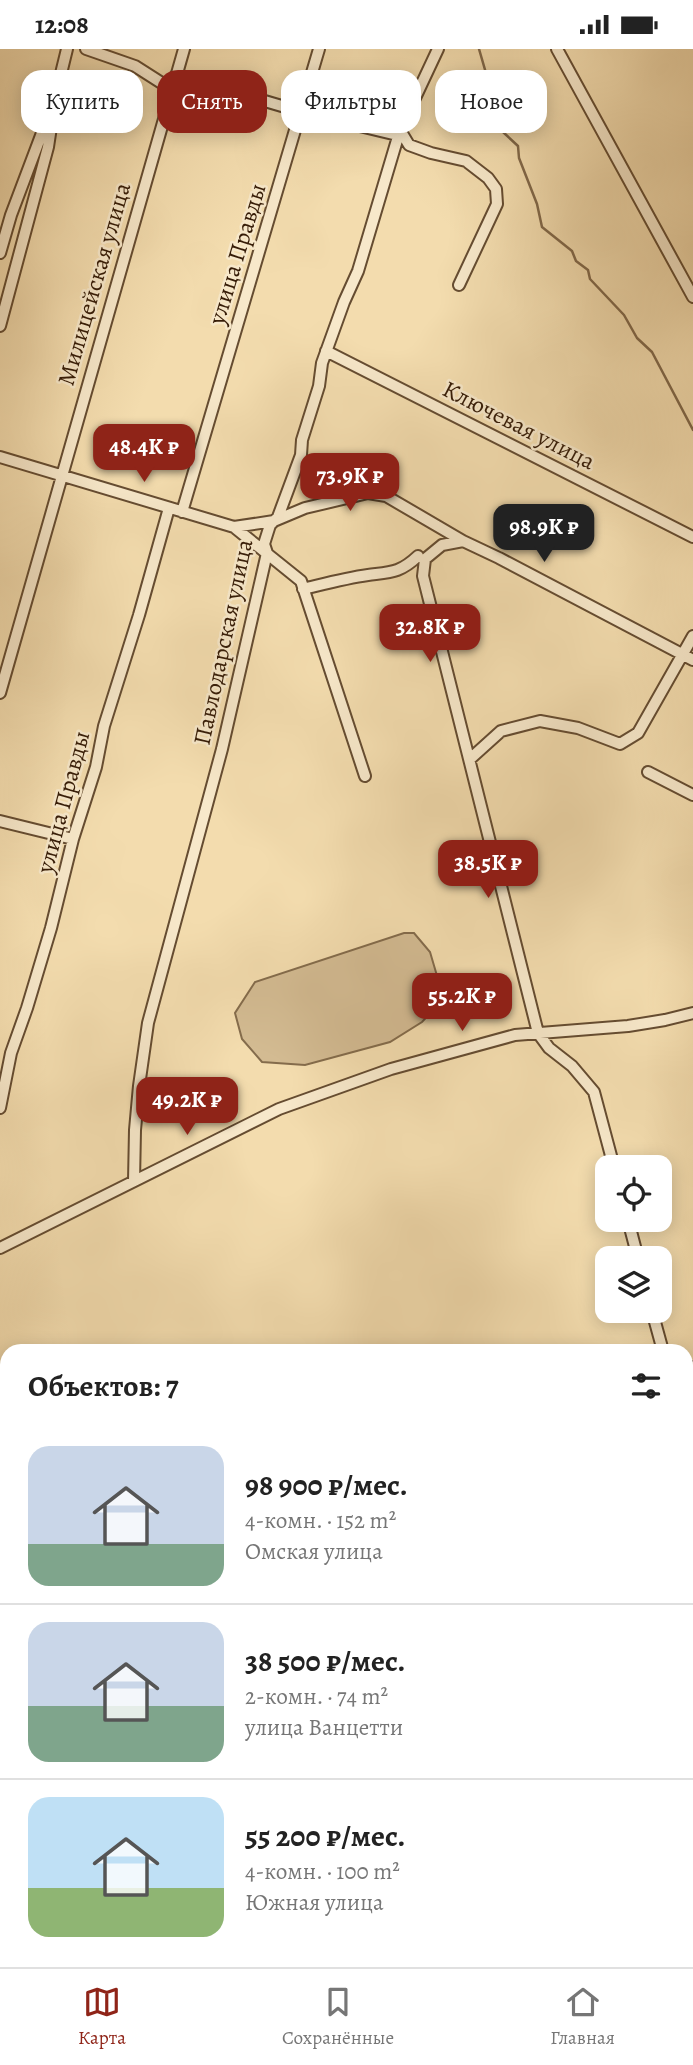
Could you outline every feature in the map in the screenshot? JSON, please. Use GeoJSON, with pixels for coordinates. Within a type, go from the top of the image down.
{"type":"FeatureCollection","features":[{"type":"Feature","properties":{"kind":"street"},"geometry":{"type":"LineString","coordinates":[[62,70],[67,49]]}},
{"type":"Feature","properties":{"kind":"street"},"geometry":{"type":"LineString","coordinates":[[86,49],[135,66],[157,80]]}},
{"type":"Feature","properties":{"kind":"street","name":"Милицейская улица"},"geometry":{"type":"LineString","coordinates":[[178,70],[184,49]]}},
{"type":"Feature","properties":{"kind":"street","name":"улица Правды"},"geometry":{"type":"LineString","coordinates":[[313,70],[319,49]]}},
{"type":"Feature","properties":{"kind":"street","name":"Павлодарская улица"},"geometry":{"type":"LineString","coordinates":[[421,85],[438,49]]}},
{"type":"Feature","properties":{"kind":"street"},"geometry":{"type":"LineString","coordinates":[[558,49],[693,297]]}},
{"type":"Feature","properties":{"kind":"street"},"geometry":{"type":"LineString","coordinates":[[0,253],[41,133]]}},
{"type":"Feature","properties":{"kind":"street"},"geometry":{"type":"LineString","coordinates":[[0,327],[50,133]]}},
{"type":"Feature","properties":{"kind":"street","name":"Милицейская улица"},"geometry":{"type":"LineString","coordinates":[[0,692],[158,133]]}},
{"type":"Feature","properties":{"kind":"street","name":"улица Правды"},"geometry":{"type":"LineString","coordinates":[[182,512],[295,133]]}},
{"type":"Feature","properties":{"kind":"street","name":"Павлодарская улица"},"geometry":{"type":"LineString","coordinates":[[134,1181],[135,1130],[148,1023],[222,749],[267,553],[264,544],[270,524],[278,517],[301,455],[302,440],[319,386],[322,363],[358,271],[399,133]]}},
{"type":"Feature","properties":{"kind":"street"},"geometry":{"type":"LineString","coordinates":[[402,133],[409,145],[466,161],[488,178],[496,189],[497,204],[459,285]]}},
{"type":"Feature","properties":{"kind":"street","name":"Ключевая улица"},"geometry":{"type":"LineString","coordinates":[[326,351],[693,537]]}},
{"type":"Feature","properties":{"kind":"street"},"geometry":{"type":"LineString","coordinates":[[0,457],[234,527],[300,581],[365,776]]}},
{"type":"Feature","properties":{"kind":"street"},"geometry":{"type":"LineString","coordinates":[[234,527],[274,521],[305,508],[368,493],[386,496],[464,541],[688,657]]}},
{"type":"Feature","properties":{"kind":"street","name":"улица Правды"},"geometry":{"type":"LineString","coordinates":[[0,1108],[10,1053],[27,1008],[51,928],[73,839],[96,767],[104,726],[169,508]]}},
{"type":"Feature","properties":{"kind":"street"},"geometry":{"type":"LineString","coordinates":[[464,541],[442,545],[425,559],[423,576],[538,1033],[549,1048],[572,1066],[594,1092],[611,1155]]}},
{"type":"Feature","properties":{"kind":"street"},"geometry":{"type":"LineString","coordinates":[[303,589],[368,575],[388,574],[407,567],[418,556]]}},
{"type":"Feature","properties":{"kind":"street"},"geometry":{"type":"LineString","coordinates":[[470,759],[501,731],[540,721],[578,729],[620,744],[638,733],[688,657],[693,636]]}},
{"type":"Feature","properties":{"kind":"street"},"geometry":{"type":"LineString","coordinates":[[648,772],[693,795]]}},
{"type":"Feature","properties":{"kind":"street"},"geometry":{"type":"LineString","coordinates":[[0,821],[73,839]]}},
{"type":"Feature","properties":{"kind":"street"},"geometry":{"type":"LineString","coordinates":[[0,1248],[279,1109],[391,1069],[515,1035],[628,1025],[693,1013]]}},
{"type":"Feature","properties":{"kind":"street"},"geometry":{"type":"LineString","coordinates":[[655,1323],[661,1344]]}},
{"type":"Feature","properties":{"kind":"shaded area"},"geometry":{"type":"Polygon","coordinates":[[[404,933],[414,933],[430,952],[440,986],[436,1007],[422,1022],[390,1042],[305,1065],[262,1062],[242,1039],[235,1013],[255,982],[404,933]]]}},
{"type":"Feature","properties":{"kind":"waterway"},"geometry":{"type":"LineString","coordinates":[[479,49],[503,132],[518,146],[519,158],[537,204],[542,227],[572,251],[576,261],[588,270],[590,279],[624,315],[637,338],[652,352],[693,430]]}}]}
